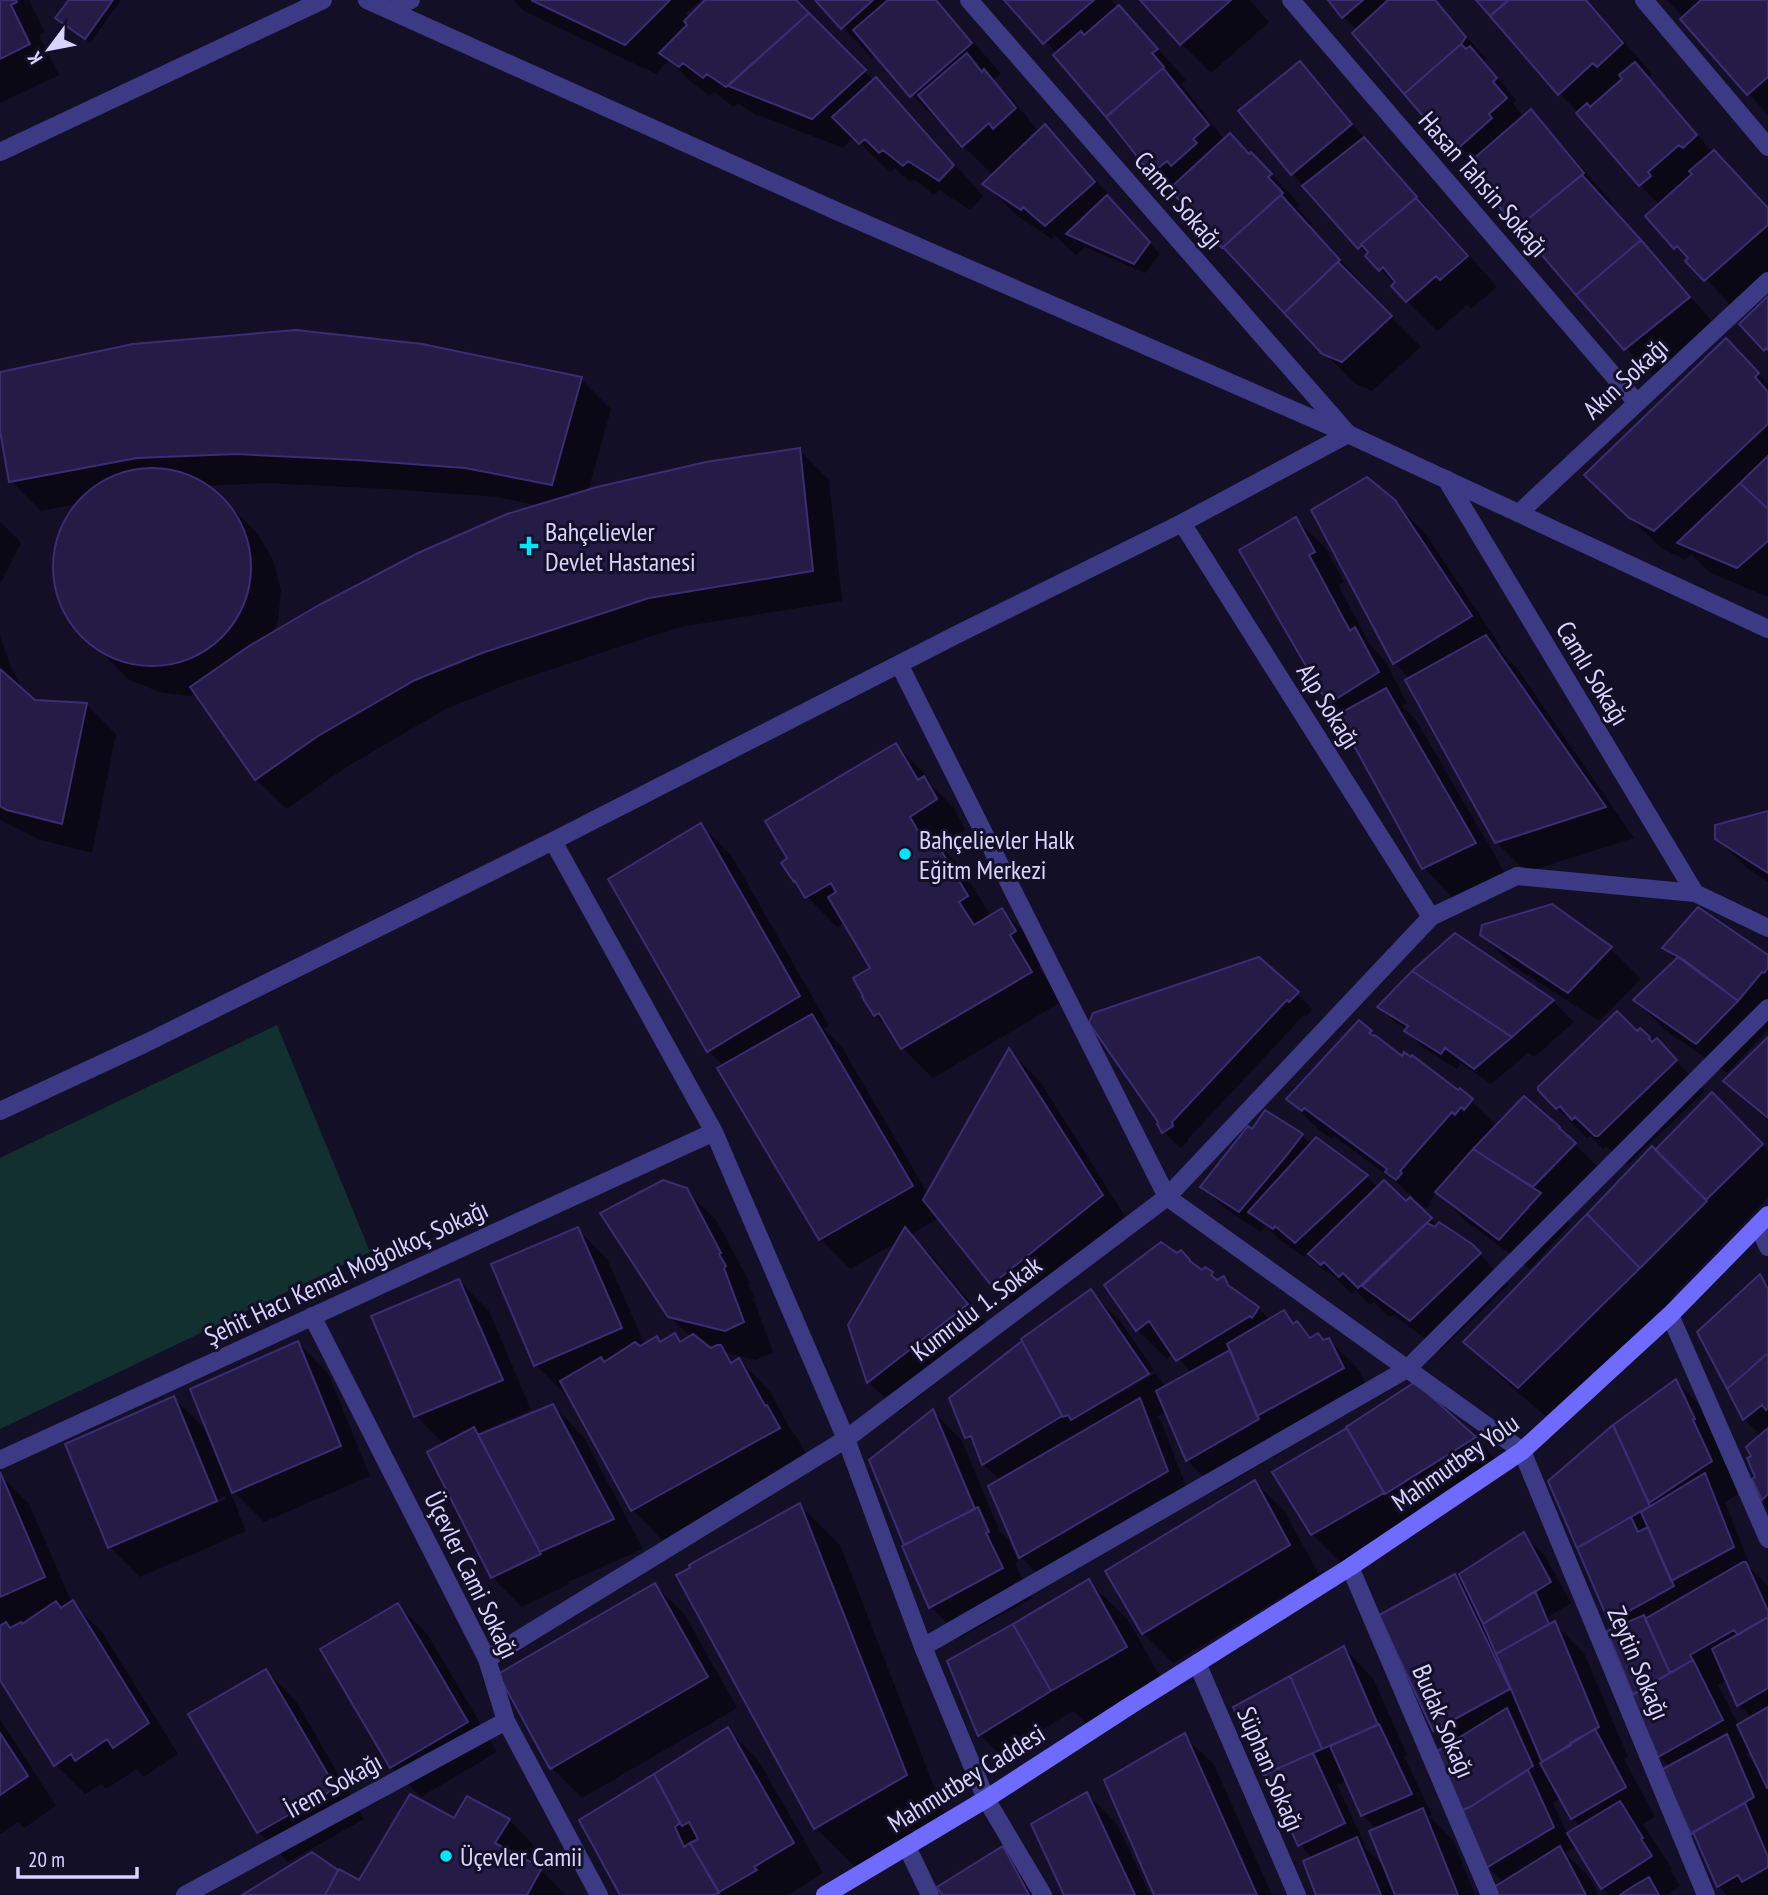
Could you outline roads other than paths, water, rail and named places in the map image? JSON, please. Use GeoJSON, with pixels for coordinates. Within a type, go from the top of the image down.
{"type":"FeatureCollection","features":[{"type":"Feature","properties":{"kind":"main road","name":"Mahmutbey Yolu"},"geometry":{"type":"LineString","coordinates":[[1134,1703],[1350,1567],[1522,1451],[1670,1315],[1763,1220]]}},
{"type":"Feature","properties":{"kind":"main road","name":"Mahmutbey Caddesi"},"geometry":{"type":"LineString","coordinates":[[825,1895],[986,1799],[1134,1703]]}},
{"type":"Feature","properties":{"kind":"street"},"geometry":{"type":"LineString","coordinates":[[0,152],[323,0]]}},
{"type":"Feature","properties":{"kind":"street"},"geometry":{"type":"LineString","coordinates":[[367,0],[841,213],[1348,434],[1768,629]]}},
{"type":"Feature","properties":{"kind":"street"},"geometry":{"type":"LineString","coordinates":[[391,10],[411,0]]}},
{"type":"Feature","properties":{"kind":"street","name":"Camcı Sokağı"},"geometry":{"type":"LineString","coordinates":[[970,0],[1348,434]]}},
{"type":"Feature","properties":{"kind":"street","name":"Hasan Tahsin Sokağı"},"geometry":{"type":"LineString","coordinates":[[1291,0],[1637,403]]}},
{"type":"Feature","properties":{"kind":"street"},"geometry":{"type":"LineString","coordinates":[[1644,0],[1768,147]]}},
{"type":"Feature","properties":{"kind":"street","name":"Akın Sokağı"},"geometry":{"type":"LineString","coordinates":[[1518,513],[1768,282]]}},
{"type":"Feature","properties":{"kind":"street"},"geometry":{"type":"LineString","coordinates":[[0,1111],[144,1044],[553,841],[1182,523],[1348,434]]}},
{"type":"Feature","properties":{"kind":"street","name":"Camlı Sokağı"},"geometry":{"type":"LineString","coordinates":[[1446,479],[1695,893]]}},
{"type":"Feature","properties":{"kind":"street","name":"Alp Sokağı"},"geometry":{"type":"LineString","coordinates":[[1182,523],[1431,917]]}},
{"type":"Feature","properties":{"kind":"street"},"geometry":{"type":"LineString","coordinates":[[899,664],[1167,1197],[1522,1451]]}},
{"type":"Feature","properties":{"kind":"street"},"geometry":{"type":"LineString","coordinates":[[553,841],[714,1132],[846,1439],[923,1647],[986,1799],[1044,1895]]}},
{"type":"Feature","properties":{"kind":"street"},"geometry":{"type":"LineString","coordinates":[[1431,917],[1517,876],[1695,893],[1768,928]]}},
{"type":"Feature","properties":{"kind":"street","name":"Kumrulu 1. Sokak"},"geometry":{"type":"LineString","coordinates":[[487,1659],[846,1439],[1167,1197],[1431,917]]}},
{"type":"Feature","properties":{"kind":"street"},"geometry":{"type":"LineString","coordinates":[[923,1647],[1408,1369],[1768,1008]]}},
{"type":"Feature","properties":{"kind":"street","name":"Şehit Hacı Kemal Moğolkoç Sokağı"},"geometry":{"type":"LineString","coordinates":[[0,1460],[714,1132]]}},
{"type":"Feature","properties":{"kind":"street"},"geometry":{"type":"LineString","coordinates":[[1763,1220],[1768,1247]]}},
{"type":"Feature","properties":{"kind":"street"},"geometry":{"type":"LineString","coordinates":[[1670,1315],[1768,1539]]}},
{"type":"Feature","properties":{"kind":"street","name":"Üçevler Cami Sokağı"},"geometry":{"type":"LineString","coordinates":[[313,1316],[487,1659],[506,1721],[599,1895]]}},
{"type":"Feature","properties":{"kind":"street","name":"Zeytin Sokağı"},"geometry":{"type":"LineString","coordinates":[[1522,1451],[1706,1895]]}},
{"type":"Feature","properties":{"kind":"street","name":"Budak Sokağı"},"geometry":{"type":"LineString","coordinates":[[1350,1567],[1490,1895]]}},
{"type":"Feature","properties":{"kind":"street","name":"Süphan Sokağı"},"geometry":{"type":"LineString","coordinates":[[1197,1663],[1297,1895]]}},
{"type":"Feature","properties":{"kind":"street","name":"İrem Sokağı"},"geometry":{"type":"LineString","coordinates":[[185,1895],[506,1721]]}},
{"type":"Feature","properties":{"kind":"street"},"geometry":{"type":"LineString","coordinates":[[907,1847],[930,1895]]}},
{"type":"Feature","properties":{"kind":"place","name":"Bahçelievler Devlet Hastanesi"},"geometry":{"type":"Point","coordinates":[529,546]}},
{"type":"Feature","properties":{"kind":"place","name":"Bahçelievler Halk Eğitm Merkezi"},"geometry":{"type":"Point","coordinates":[905,854]}},
{"type":"Feature","properties":{"kind":"place","name":"Üçevler Camii"},"geometry":{"type":"Point","coordinates":[446,1856]}}]}
